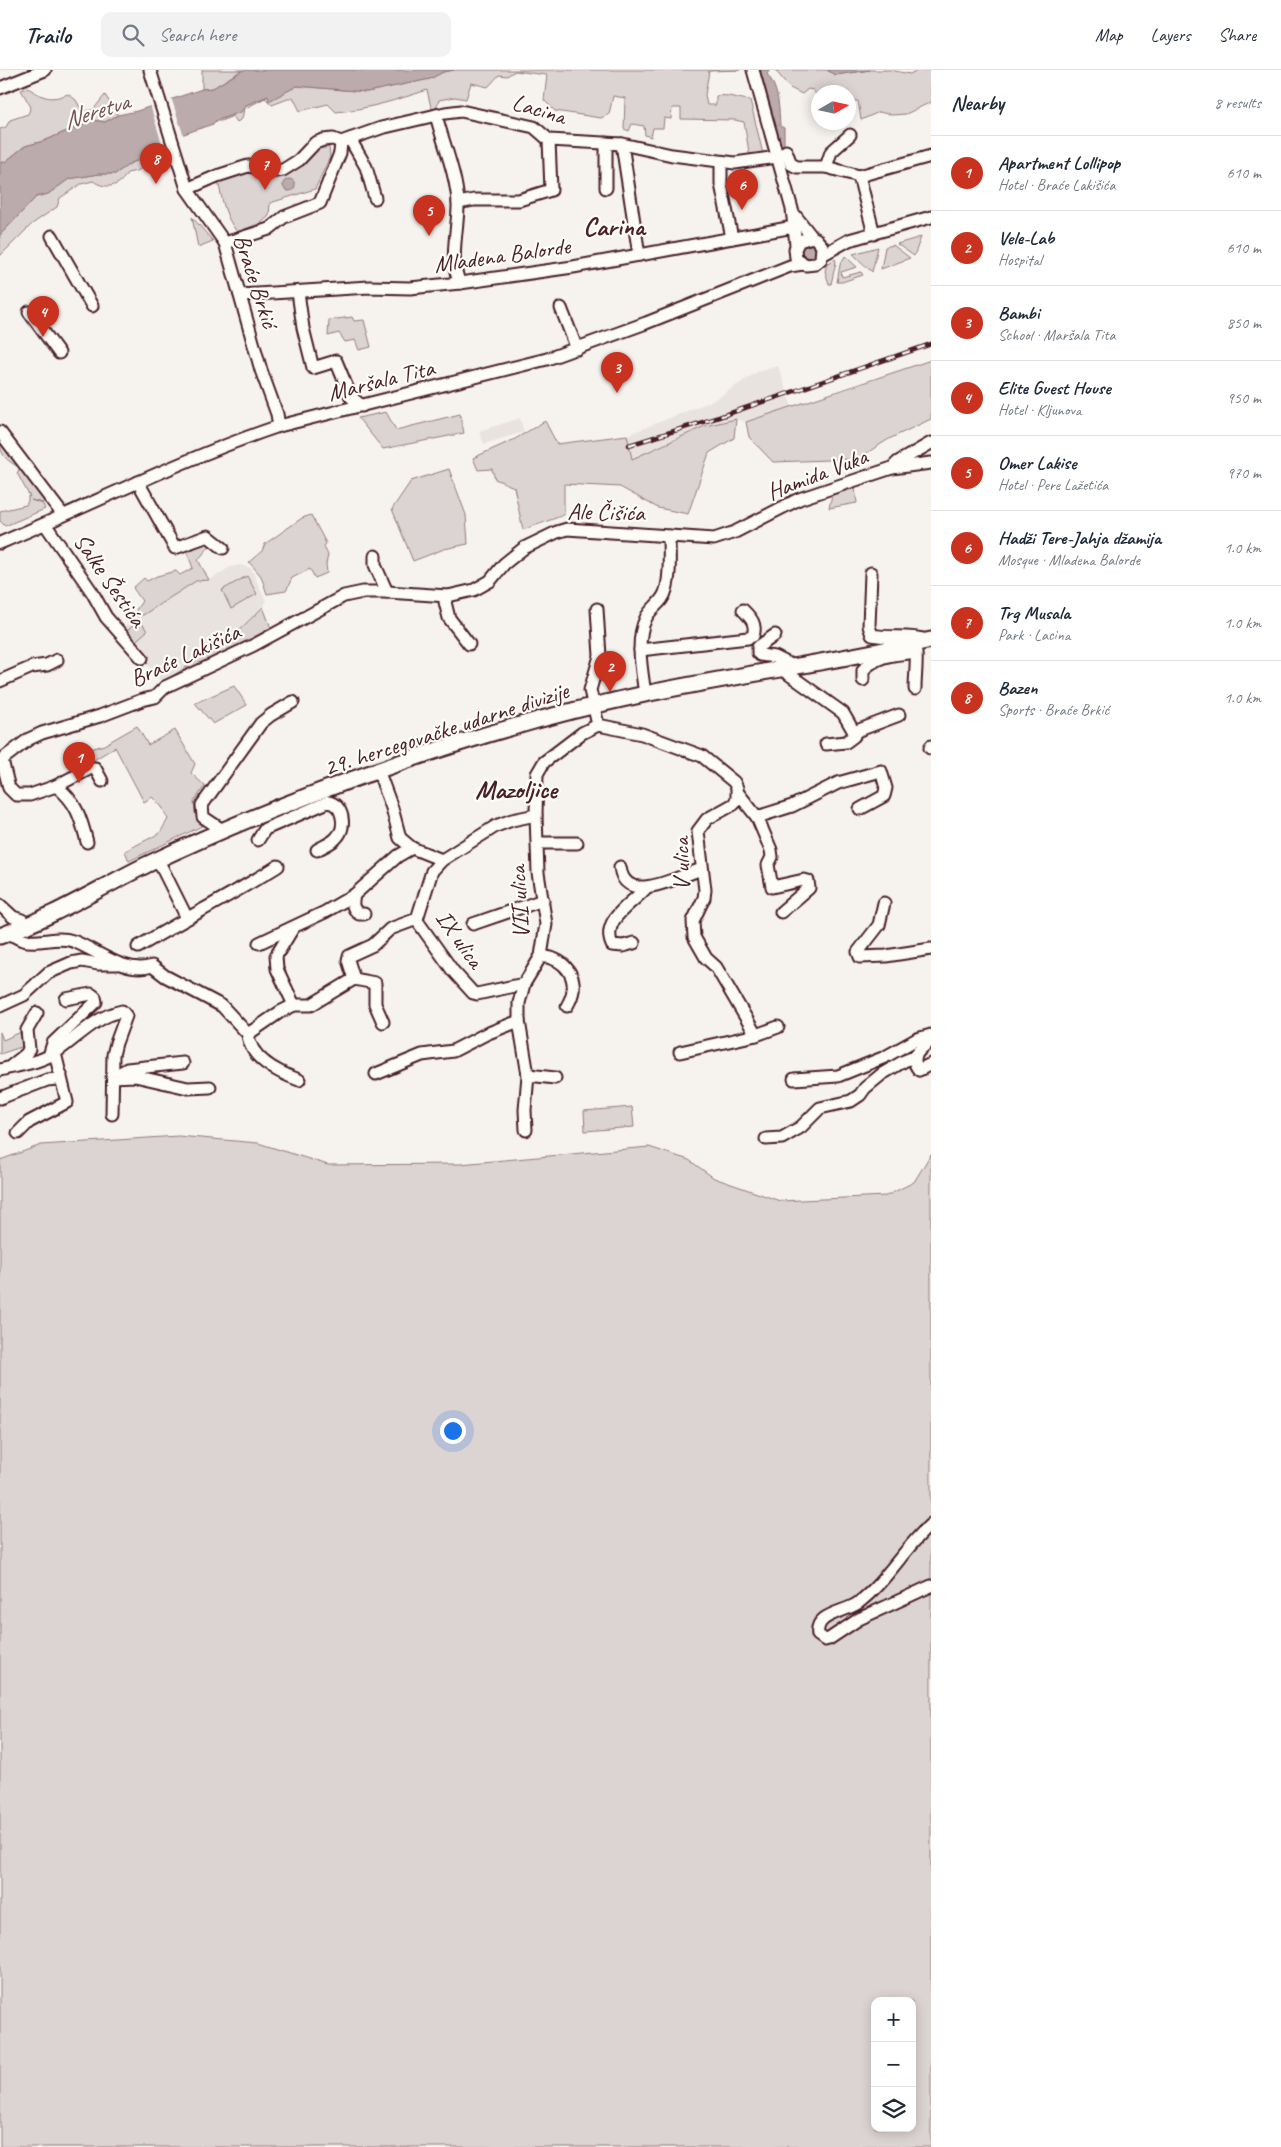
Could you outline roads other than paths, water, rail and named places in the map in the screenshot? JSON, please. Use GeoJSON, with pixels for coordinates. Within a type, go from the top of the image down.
{"type":"FeatureCollection","features":[{"type":"Feature","properties":{"kind":"main road","name":"29. hercegovačke udarne divizije"},"geometry":{"type":"LineString","coordinates":[[4,935],[158,860],[224,831],[310,803],[378,770],[526,722],[644,694],[786,667],[875,656],[930,640]]}},
{"type":"Feature","properties":{"kind":"street"},"geometry":{"type":"LineString","coordinates":[[0,88],[45,70]]}},
{"type":"Feature","properties":{"kind":"street"},"geometry":{"type":"LineString","coordinates":[[753,70],[764,116],[781,154],[792,209],[795,249],[799,262],[815,264],[822,255],[849,240],[931,217]]}},
{"type":"Feature","properties":{"kind":"street","name":"Braće Brkić"},"geometry":{"type":"LineString","coordinates":[[152,76],[187,189],[226,243],[279,426]]}},
{"type":"Feature","properties":{"kind":"street","name":"Lacina"},"geometry":{"type":"LineString","coordinates":[[187,189],[217,176],[248,166],[276,171],[283,170],[299,160],[316,143],[333,139],[346,140],[381,128],[461,111],[534,127],[550,140],[622,144],[672,155],[736,163],[781,154]]}},
{"type":"Feature","properties":{"kind":"street"},"geometry":{"type":"LineString","coordinates":[[436,115],[455,184],[458,203],[454,244],[460,283]]}},
{"type":"Feature","properties":{"kind":"street"},"geometry":{"type":"LineString","coordinates":[[826,167],[831,152],[850,135]]}},
{"type":"Feature","properties":{"kind":"street"},"geometry":{"type":"LineString","coordinates":[[226,243],[269,229],[284,217],[320,203],[346,140],[366,167],[375,198]]}},
{"type":"Feature","properties":{"kind":"street"},"geometry":{"type":"LineString","coordinates":[[458,203],[474,200],[519,200],[551,190],[550,140]]}},
{"type":"Feature","properties":{"kind":"street"},"geometry":{"type":"LineString","coordinates":[[606,143],[606,188]]}},
{"type":"Feature","properties":{"kind":"street"},"geometry":{"type":"LineString","coordinates":[[622,144],[639,255]]}},
{"type":"Feature","properties":{"kind":"street"},"geometry":{"type":"LineString","coordinates":[[781,154],[797,167],[826,167],[859,176],[931,156]]}},
{"type":"Feature","properties":{"kind":"street"},"geometry":{"type":"LineString","coordinates":[[721,162],[721,184],[732,238]]}},
{"type":"Feature","properties":{"kind":"street"},"geometry":{"type":"LineString","coordinates":[[859,176],[874,234]]}},
{"type":"Feature","properties":{"kind":"street"},"geometry":{"type":"LineString","coordinates":[[792,209],[799,222],[822,246],[822,255]]}},
{"type":"Feature","properties":{"kind":"street","name":"Mladena Balorde"},"geometry":{"type":"LineString","coordinates":[[240,295],[369,287],[410,288],[460,283],[639,255],[788,228],[795,230]]}},
{"type":"Feature","properties":{"kind":"street"},"geometry":{"type":"LineString","coordinates":[[52,236],[92,306]]}},
{"type":"Feature","properties":{"kind":"street"},"geometry":{"type":"LineString","coordinates":[[795,249],[802,238],[849,240]]}},
{"type":"Feature","properties":{"kind":"street","name":"Maršala Tita"},"geometry":{"type":"LineString","coordinates":[[778,271],[795,249]]}},
{"type":"Feature","properties":{"kind":"street","name":"Maršala Tita"},"geometry":{"type":"LineString","coordinates":[[0,543],[138,482],[279,426],[500,372],[577,349],[778,271],[803,264]]}},
{"type":"Feature","properties":{"kind":"street"},"geometry":{"type":"LineString","coordinates":[[298,292],[303,328],[314,368],[336,361],[351,398],[362,406]]}},
{"type":"Feature","properties":{"kind":"street"},"geometry":{"type":"LineString","coordinates":[[561,308],[577,349]]}},
{"type":"Feature","properties":{"kind":"street"},"geometry":{"type":"LineString","coordinates":[[29,312],[58,353]]}},
{"type":"Feature","properties":{"kind":"street"},"geometry":{"type":"LineString","coordinates":[[0,432],[63,515]]}},
{"type":"Feature","properties":{"kind":"street"},"geometry":{"type":"LineString","coordinates":[[892,468],[898,462],[931,443]]}},
{"type":"Feature","properties":{"kind":"street","name":"Hamida Vuka"},"geometry":{"type":"LineString","coordinates":[[692,538],[714,539],[726,536],[799,499],[892,468],[931,463]]}},
{"type":"Feature","properties":{"kind":"street"},"geometry":{"type":"LineString","coordinates":[[138,482],[176,548],[208,536],[223,548]]}},
{"type":"Feature","properties":{"kind":"street","name":"Salke Šestića"},"geometry":{"type":"LineString","coordinates":[[45,524],[92,592],[106,617],[142,658]]}},
{"type":"Feature","properties":{"kind":"street","name":"Ale Čišića"},"geometry":{"type":"LineString","coordinates":[[387,592],[448,596],[482,587],[514,555],[530,544],[557,532],[574,528],[692,538]]}},
{"type":"Feature","properties":{"kind":"street"},"geometry":{"type":"LineString","coordinates":[[644,694],[640,650],[641,634],[646,617],[663,598],[667,588],[670,536]]}},
{"type":"Feature","properties":{"kind":"street"},"geometry":{"type":"LineString","coordinates":[[375,556],[374,565],[387,592]]}},
{"type":"Feature","properties":{"kind":"street"},"geometry":{"type":"LineString","coordinates":[[871,573],[869,626],[872,635],[912,636],[930,640]]}},
{"type":"Feature","properties":{"kind":"street","name":"Braće Lakišića"},"geometry":{"type":"LineString","coordinates":[[102,780],[94,768],[91,768],[56,786],[30,794],[16,794],[8,788],[1,760],[29,739],[42,733],[155,697],[165,687],[254,646],[344,596],[363,592],[387,592]]}},
{"type":"Feature","properties":{"kind":"street"},"geometry":{"type":"LineString","coordinates":[[448,596],[445,602],[449,618],[469,644]]}},
{"type":"Feature","properties":{"kind":"street"},"geometry":{"type":"LineString","coordinates":[[597,609],[600,656],[590,690],[598,725],[642,734],[702,756],[734,782],[738,793],[757,817],[771,850],[772,857],[768,865],[772,888],[804,880],[808,881],[810,885],[809,888],[780,912]]}},
{"type":"Feature","properties":{"kind":"street"},"geometry":{"type":"LineString","coordinates":[[640,650],[748,638],[753,636],[755,630],[752,619],[743,610]]}},
{"type":"Feature","properties":{"kind":"street"},"geometry":{"type":"LineString","coordinates":[[775,635],[758,647],[758,653],[775,657],[843,713],[854,732],[854,736],[846,742],[826,744]]}},
{"type":"Feature","properties":{"kind":"street"},"geometry":{"type":"LineString","coordinates":[[863,680],[863,670],[875,656],[916,652],[916,689]]}},
{"type":"Feature","properties":{"kind":"street"},"geometry":{"type":"LineString","coordinates":[[0,681],[26,669],[57,660]]}},
{"type":"Feature","properties":{"kind":"street"},"geometry":{"type":"LineString","coordinates":[[224,831],[203,818],[202,805],[262,723],[271,715],[293,702]]}},
{"type":"Feature","properties":{"kind":"street"},"geometry":{"type":"LineString","coordinates":[[854,732],[899,715]]}},
{"type":"Feature","properties":{"kind":"street","name":"VII ulica"},"geometry":{"type":"LineString","coordinates":[[526,1130],[525,1110],[528,1075],[519,1022],[519,1003],[524,984],[542,956],[546,924],[538,872],[536,780],[539,769],[544,762],[582,733],[598,725]]}},
{"type":"Feature","properties":{"kind":"street"},"geometry":{"type":"LineString","coordinates":[[378,770],[392,808],[400,838],[412,848],[442,860],[496,826],[512,820],[536,815]]}},
{"type":"Feature","properties":{"kind":"street"},"geometry":{"type":"LineString","coordinates":[[757,817],[792,806],[838,783],[881,771],[886,788],[884,796],[860,809]]}},
{"type":"Feature","properties":{"kind":"street"},"geometry":{"type":"LineString","coordinates":[[56,786],[68,795],[82,820],[87,842]]}},
{"type":"Feature","properties":{"kind":"street","name":"V ulica"},"geometry":{"type":"LineString","coordinates":[[738,793],[738,799],[734,804],[707,820],[698,831],[704,898],[693,921],[694,937],[706,958],[716,968],[756,1035]]}},
{"type":"Feature","properties":{"kind":"street"},"geometry":{"type":"LineString","coordinates":[[258,840],[265,829],[310,803],[333,803],[338,807],[342,817],[342,828],[337,838],[317,850]]}},
{"type":"Feature","properties":{"kind":"street"},"geometry":{"type":"LineString","coordinates":[[538,843],[577,843]]}},
{"type":"Feature","properties":{"kind":"street"},"geometry":{"type":"LineString","coordinates":[[259,943],[325,912],[354,895],[398,856],[412,848]]}},
{"type":"Feature","properties":{"kind":"street"},"geometry":{"type":"LineString","coordinates":[[158,860],[187,918]]}},
{"type":"Feature","properties":{"kind":"street","name":"IX ulica"},"geometry":{"type":"LineString","coordinates":[[442,860],[432,872],[417,919],[454,971],[473,993],[477,994],[524,984]]}},
{"type":"Feature","properties":{"kind":"street"},"geometry":{"type":"LineString","coordinates":[[138,947],[187,918],[235,893],[278,866]]}},
{"type":"Feature","properties":{"kind":"street"},"geometry":{"type":"LineString","coordinates":[[620,867],[625,882],[631,886],[646,888]]}},
{"type":"Feature","properties":{"kind":"street"},"geometry":{"type":"LineString","coordinates":[[634,942],[623,946],[612,945],[608,934],[615,918],[646,888],[702,869]]}},
{"type":"Feature","properties":{"kind":"street"},"geometry":{"type":"LineString","coordinates":[[354,895],[352,904],[354,910],[359,914],[364,914]]}},
{"type":"Feature","properties":{"kind":"street"},"geometry":{"type":"LineString","coordinates":[[473,924],[543,900]]}},
{"type":"Feature","properties":{"kind":"street"},"geometry":{"type":"LineString","coordinates":[[884,903],[879,925],[858,952],[860,956],[886,956],[931,949]]}},
{"type":"Feature","properties":{"kind":"street"},"geometry":{"type":"LineString","coordinates":[[0,905],[13,917],[26,924],[22,935],[4,935]]}},
{"type":"Feature","properties":{"kind":"street"},"geometry":{"type":"LineString","coordinates":[[354,979],[348,956],[373,945],[385,936],[390,929],[417,919]]}},
{"type":"Feature","properties":{"kind":"street"},"geometry":{"type":"LineString","coordinates":[[293,928],[276,956],[277,969],[294,1005]]}},
{"type":"Feature","properties":{"kind":"street"},"geometry":{"type":"LineString","coordinates":[[4,935],[24,940],[63,938],[81,944],[119,964],[142,970],[152,966],[164,976],[222,1006],[248,1034],[251,1047],[259,1057],[275,1070],[298,1080]]}},
{"type":"Feature","properties":{"kind":"street"},"geometry":{"type":"LineString","coordinates":[[542,956],[552,957],[560,961],[570,971],[572,992],[567,1006]]}},
{"type":"Feature","properties":{"kind":"street"},"geometry":{"type":"LineString","coordinates":[[0,1006],[24,995],[48,973],[72,963],[82,961],[98,964],[119,964]]}},
{"type":"Feature","properties":{"kind":"street"},"geometry":{"type":"LineString","coordinates":[[248,1034],[280,1012],[294,1005],[311,1005],[354,979],[375,983],[375,1004],[382,1022]]}},
{"type":"Feature","properties":{"kind":"street"},"geometry":{"type":"LineString","coordinates":[[18,1133],[29,1122],[67,1102],[60,1074],[52,1054],[53,1043],[96,1002],[95,997],[91,994],[66,999]]}},
{"type":"Feature","properties":{"kind":"street"},"geometry":{"type":"LineString","coordinates":[[5,1069],[35,1062],[52,1054],[83,1031],[114,1013],[122,1011],[126,1016],[116,1043],[112,1077],[112,1114]]}},
{"type":"Feature","properties":{"kind":"street"},"geometry":{"type":"LineString","coordinates":[[5,1069],[26,1054],[29,1049],[27,1030],[37,1013]]}},
{"type":"Feature","properties":{"kind":"street"},"geometry":{"type":"LineString","coordinates":[[376,1074],[422,1055],[453,1050],[486,1034],[519,1022]]}},
{"type":"Feature","properties":{"kind":"street"},"geometry":{"type":"LineString","coordinates":[[680,1052],[756,1035],[778,1027]]}},
{"type":"Feature","properties":{"kind":"street"},"geometry":{"type":"LineString","coordinates":[[794,1079],[838,1076],[885,1057],[917,1039],[931,1035]]}},
{"type":"Feature","properties":{"kind":"street"},"geometry":{"type":"LineString","coordinates":[[931,1041],[917,1052],[914,1058],[915,1065],[919,1070],[931,1064]]}},
{"type":"Feature","properties":{"kind":"street"},"geometry":{"type":"LineString","coordinates":[[766,1139],[782,1138],[801,1127],[820,1108],[851,1101],[882,1074],[904,1061],[914,1058]]}},
{"type":"Feature","properties":{"kind":"street"},"geometry":{"type":"LineString","coordinates":[[112,1077],[128,1069],[183,1063]]}},
{"type":"Feature","properties":{"kind":"street"},"geometry":{"type":"LineString","coordinates":[[0,1098],[48,1080],[57,1079],[60,1074]]}},
{"type":"Feature","properties":{"kind":"street"},"geometry":{"type":"LineString","coordinates":[[528,1075],[555,1078]]}},
{"type":"Feature","properties":{"kind":"street"},"geometry":{"type":"LineString","coordinates":[[112,1077],[135,1076],[188,1088],[210,1087]]}},
{"type":"Feature","properties":{"kind":"street"},"geometry":{"type":"LineString","coordinates":[[931,1524],[872,1592],[857,1604],[820,1621],[817,1628],[818,1635],[825,1640],[829,1639],[859,1620],[931,1586]]}},
{"type":"Feature","properties":{"kind":"railway"},"geometry":{"type":"LineString","coordinates":[[629,445],[719,417],[931,344]]}},
{"type":"Feature","properties":{"kind":"place","name":"Bazen"},"geometry":{"type":"Point","coordinates":[156,184]}},
{"type":"Feature","properties":{"kind":"place","name":"Trg Musala"},"geometry":{"type":"Point","coordinates":[265,190]}},
{"type":"Feature","properties":{"kind":"place","name":"Hadži Tere-Jahja džamija"},"geometry":{"type":"Point","coordinates":[742,210]}},
{"type":"Feature","properties":{"kind":"place","name":"Omer Lakise"},"geometry":{"type":"Point","coordinates":[429,236]}},
{"type":"Feature","properties":{"kind":"place","name":"Elite Guest House"},"geometry":{"type":"Point","coordinates":[43,337]}},
{"type":"Feature","properties":{"kind":"place","name":"Bambi"},"geometry":{"type":"Point","coordinates":[617,393]}},
{"type":"Feature","properties":{"kind":"place","name":"Vele-Lab"},"geometry":{"type":"Point","coordinates":[610,692]}},
{"type":"Feature","properties":{"kind":"place","name":"Apartment Lollipop"},"geometry":{"type":"Point","coordinates":[79,783]}},
{"type":"Feature","properties":{"kind":"district","name":"Carina"},"geometry":{"type":"Point","coordinates":[614,226]}},
{"type":"Feature","properties":{"kind":"district","name":"Mazoljice"},"geometry":{"type":"Point","coordinates":[516,789]}},
{"type":"Feature","properties":{"kind":"water label","name":"Neretva"},"geometry":{"type":"Point","coordinates":[96,111]}}]}
